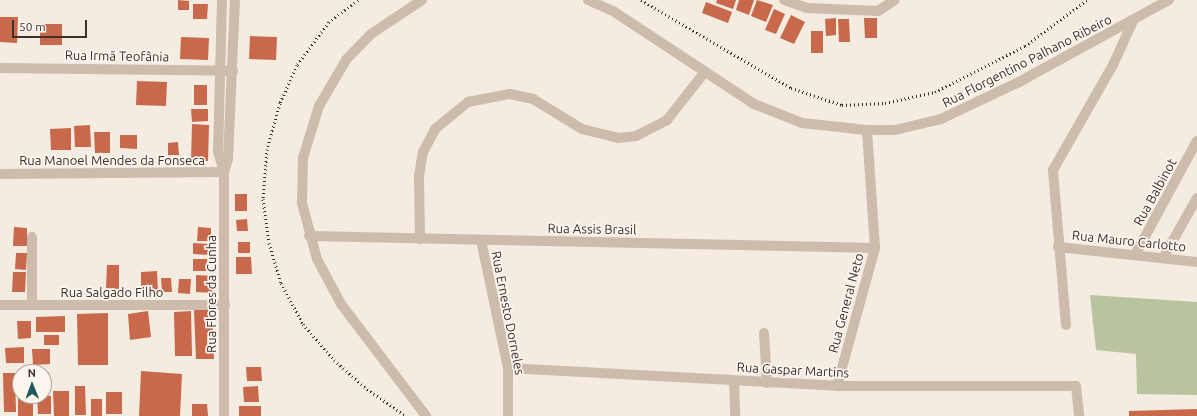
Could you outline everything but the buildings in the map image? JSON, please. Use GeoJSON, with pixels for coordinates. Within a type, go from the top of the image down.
{"type":"FeatureCollection","features":[{"type":"Feature","properties":{"kind":"street"},"geometry":{"type":"LineString","coordinates":[[222,0],[220,70],[223,159]]}},
{"type":"Feature","properties":{"kind":"street"},"geometry":{"type":"LineString","coordinates":[[223,159],[233,71],[235,0]]}},
{"type":"Feature","properties":{"kind":"street"},"geometry":{"type":"LineString","coordinates":[[422,0],[371,34],[346,60],[319,106],[303,158],[302,203],[309,236],[341,304],[426,416]]}},
{"type":"Feature","properties":{"kind":"street","name":"Rua Florgentino Palhano Ribeiro"},"geometry":{"type":"LineString","coordinates":[[588,0],[613,11],[704,73],[754,104],[802,122],[867,130],[895,130],[941,119],[1133,22],[1169,0]]}},
{"type":"Feature","properties":{"kind":"street"},"geometry":{"type":"LineString","coordinates":[[784,0],[807,8],[878,11],[895,0]]}},
{"type":"Feature","properties":{"kind":"street"},"geometry":{"type":"LineString","coordinates":[[1066,325],[1058,247],[1053,170],[1113,65],[1133,22]]}},
{"type":"Feature","properties":{"kind":"street","name":"Rua Irmã Teofânia"},"geometry":{"type":"LineString","coordinates":[[0,68],[233,71]]}},
{"type":"Feature","properties":{"kind":"street"},"geometry":{"type":"LineString","coordinates":[[420,239],[419,176],[423,152],[435,129],[468,102],[510,94],[533,99],[582,130],[600,136],[630,137],[667,120],[704,73]]}},
{"type":"Feature","properties":{"kind":"street","name":"Rua General Neto"},"geometry":{"type":"LineString","coordinates":[[837,386],[875,248],[867,130]]}},
{"type":"Feature","properties":{"kind":"street","name":"Rua Balbinot"},"geometry":{"type":"LineString","coordinates":[[1135,255],[1197,141]]}},
{"type":"Feature","properties":{"kind":"street","name":"Rua Flores da Cunha"},"geometry":{"type":"LineString","coordinates":[[223,159],[225,305],[224,416]]}},
{"type":"Feature","properties":{"kind":"street","name":"Rua Manoel Mendes da Fonseca"},"geometry":{"type":"LineString","coordinates":[[0,174],[224,172]]}},
{"type":"Feature","properties":{"kind":"street"},"geometry":{"type":"LineString","coordinates":[[1164,258],[1197,198]]}},
{"type":"Feature","properties":{"kind":"street","name":"Rua Assis Brasil"},"geometry":{"type":"LineString","coordinates":[[309,236],[875,248]]}},
{"type":"Feature","properties":{"kind":"street"},"geometry":{"type":"LineString","coordinates":[[32,237],[32,305]]}},
{"type":"Feature","properties":{"kind":"street","name":"Rua Ernesto Dorneles"},"geometry":{"type":"LineString","coordinates":[[481,240],[508,368],[508,416]]}},
{"type":"Feature","properties":{"kind":"street","name":"Rua Mauro Carlotto"},"geometry":{"type":"LineString","coordinates":[[1058,247],[1197,262]]}},
{"type":"Feature","properties":{"kind":"street","name":"Rua Salgado Filho"},"geometry":{"type":"LineString","coordinates":[[0,305],[225,305]]}},
{"type":"Feature","properties":{"kind":"street"},"geometry":{"type":"LineString","coordinates":[[764,333],[767,383]]}},
{"type":"Feature","properties":{"kind":"street","name":"Rua Gaspar Martins"},"geometry":{"type":"LineString","coordinates":[[508,368],[837,386],[1076,386],[1079,416]]}},
{"type":"Feature","properties":{"kind":"street"},"geometry":{"type":"LineString","coordinates":[[734,381],[735,416]]}},
{"type":"Feature","properties":{"kind":"green space"},"geometry":{"type":"Polygon","coordinates":[[[1090,295],[1197,302],[1197,395],[1137,394],[1136,354],[1096,350],[1090,295]]]}},
{"type":"Feature","properties":{"kind":"railway"},"geometry":{"type":"LineString","coordinates":[[358,0],[329,22],[297,65],[280,103],[267,149],[263,199],[269,243],[281,283],[303,324],[334,360],[367,389],[406,416]]}},
{"type":"Feature","properties":{"kind":"railway"},"geometry":{"type":"LineString","coordinates":[[641,0],[791,88],[842,105],[885,103],[935,92],[1025,46],[1087,0]]}}]}
